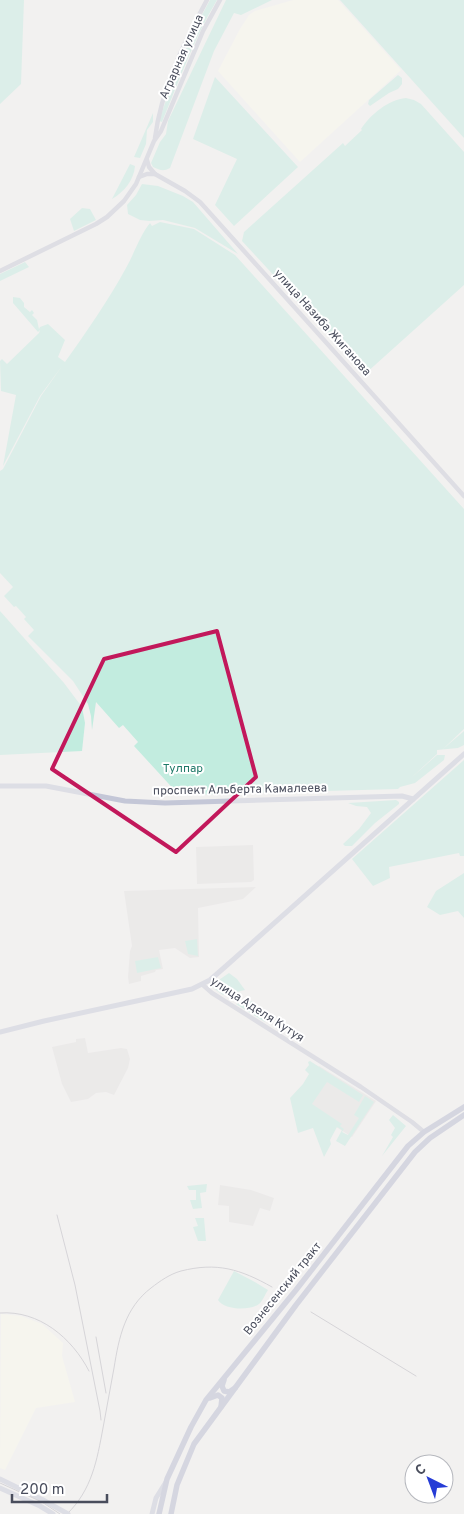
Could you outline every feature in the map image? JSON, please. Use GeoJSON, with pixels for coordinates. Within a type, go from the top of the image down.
{"type":"FeatureCollection","features":[{"type":"Feature","properties":{"kind":"main road"},"geometry":{"type":"LineString","coordinates":[[203,985],[464,754]]}},
{"type":"Feature","properties":{"kind":"main road","name":"проспект Альберта Камалеева"},"geometry":{"type":"LineString","coordinates":[[0,786],[46,786],[125,801],[156,802],[402,796],[413,799]]}},
{"type":"Feature","properties":{"kind":"main road","name":"улица Аделя Кутуя"},"geometry":{"type":"LineString","coordinates":[[0,1032],[203,985]]}},
{"type":"Feature","properties":{"kind":"main road","name":"Вознесенский тракт"},"geometry":{"type":"LineString","coordinates":[[159,1514],[168,1479],[191,1427],[206,1400],[296,1290],[408,1146],[424,1132],[464,1107]]}},
{"type":"Feature","properties":{"kind":"main road","name":"Вознесенский тракт"},"geometry":{"type":"LineString","coordinates":[[171,1514],[177,1485],[194,1444],[296,1305],[409,1159],[430,1138],[464,1115]]}},
{"type":"Feature","properties":{"kind":"main road"},"geometry":{"type":"LineString","coordinates":[[225,1377],[222,1386],[226,1392],[233,1390],[241,1381]]}},
{"type":"Feature","properties":{"kind":"main road"},"geometry":{"type":"LineString","coordinates":[[206,1400],[214,1396],[221,1396],[219,1411]]}},
{"type":"Feature","properties":{"kind":"main road"},"geometry":{"type":"LineString","coordinates":[[0,1479],[68,1514]]}},
{"type":"Feature","properties":{"kind":"main road"},"geometry":{"type":"LineString","coordinates":[[152,1514],[160,1490],[168,1479]]}},
{"type":"Feature","properties":{"kind":"main road"},"geometry":{"type":"LineString","coordinates":[[0,1488],[53,1514]]}},
{"type":"Feature","properties":{"kind":"street","name":"Аграрная улица"},"geometry":{"type":"LineString","coordinates":[[154,141],[157,121],[176,65],[207,0]]}},
{"type":"Feature","properties":{"kind":"street","name":"Аграрная улица"},"geometry":{"type":"LineString","coordinates":[[0,271],[104,219],[124,201],[139,177],[204,31],[220,0]]}},
{"type":"Feature","properties":{"kind":"street"},"geometry":{"type":"LineString","coordinates":[[157,121],[160,125],[164,123]]}},
{"type":"Feature","properties":{"kind":"street"},"geometry":{"type":"LineString","coordinates":[[147,160],[149,167],[155,174]]}},
{"type":"Feature","properties":{"kind":"street"},"geometry":{"type":"LineString","coordinates":[[139,177],[146,174],[155,174]]}},
{"type":"Feature","properties":{"kind":"street","name":"улица Назиба Жиганова"},"geometry":{"type":"LineString","coordinates":[[155,174],[200,202],[464,496]]}},
{"type":"Feature","properties":{"kind":"street","name":"улица Аделя Кутуя"},"geometry":{"type":"LineString","coordinates":[[203,985],[212,993],[361,1087],[424,1132]]}},
{"type":"Feature","properties":{"kind":"highlighted area"},"geometry":{"type":"Polygon","coordinates":[[[217,631],[256,777],[176,852],[52,769],[104,659],[217,631]]]}},
{"type":"Feature","properties":{"kind":"shaded area"},"geometry":{"type":"Polygon","coordinates":[[[293,0],[338,0],[401,70],[300,162],[218,71],[249,15],[255,11],[293,0]]]}},
{"type":"Feature","properties":{"kind":"shaded area"},"geometry":{"type":"Polygon","coordinates":[[[253,845],[254,880],[251,882],[197,884],[196,847],[253,845]]]}},
{"type":"Feature","properties":{"kind":"shaded area"},"geometry":{"type":"Polygon","coordinates":[[[256,887],[243,899],[198,908],[199,957],[190,958],[175,948],[159,950],[163,969],[141,976],[141,981],[129,984],[130,951],[132,946],[124,891],[256,887]]]}},
{"type":"Feature","properties":{"kind":"shaded area"},"geometry":{"type":"Polygon","coordinates":[[[85,1038],[88,1053],[121,1048],[127,1049],[130,1059],[128,1068],[114,1095],[106,1092],[96,1093],[88,1099],[71,1102],[62,1084],[52,1047],[85,1038]]]}},
{"type":"Feature","properties":{"kind":"shaded area"},"geometry":{"type":"Polygon","coordinates":[[[319,1066],[376,1101],[352,1137],[300,1104],[305,1086],[319,1066]]]}},
{"type":"Feature","properties":{"kind":"shaded area"},"geometry":{"type":"Polygon","coordinates":[[[220,1185],[251,1190],[274,1198],[270,1211],[260,1208],[253,1226],[229,1222],[229,1206],[218,1205],[220,1185]]]}},
{"type":"Feature","properties":{"kind":"shaded area"},"geometry":{"type":"Polygon","coordinates":[[[1,1314],[21,1316],[42,1324],[63,1343],[62,1356],[75,1402],[36,1408],[5,1470],[0,1468],[1,1314]]]}},
{"type":"Feature","properties":{"kind":"green space"},"geometry":{"type":"Polygon","coordinates":[[[0,0],[24,0],[21,84],[0,104],[0,0]]]}},
{"type":"Feature","properties":{"kind":"green space"},"geometry":{"type":"Polygon","coordinates":[[[210,0],[217,0],[194,44],[162,122],[159,121],[182,59],[210,0]]]}},
{"type":"Feature","properties":{"kind":"green space"},"geometry":{"type":"Polygon","coordinates":[[[226,0],[272,0],[241,15],[234,13],[214,51],[170,168],[163,170],[153,167],[151,163],[160,142],[166,134],[168,121],[226,0]]]}},
{"type":"Feature","properties":{"kind":"green space"},"geometry":{"type":"Polygon","coordinates":[[[340,0],[464,0],[464,138],[340,0]]]}},
{"type":"Feature","properties":{"kind":"green space"},"geometry":{"type":"Polygon","coordinates":[[[398,75],[402,78],[402,84],[398,89],[370,106],[368,104],[369,100],[398,75]]]}},
{"type":"Feature","properties":{"kind":"green space"},"geometry":{"type":"Polygon","coordinates":[[[215,77],[298,167],[234,226],[215,205],[237,159],[193,139],[215,77]]]}},
{"type":"Feature","properties":{"kind":"green space"},"geometry":{"type":"Polygon","coordinates":[[[406,98],[421,104],[464,152],[464,285],[365,374],[242,241],[244,232],[343,143],[345,146],[362,130],[365,123],[375,113],[386,105],[406,98]]]}},
{"type":"Feature","properties":{"kind":"green space"},"geometry":{"type":"Polygon","coordinates":[[[153,113],[153,122],[147,130],[146,144],[140,158],[134,157],[153,113]]]}},
{"type":"Feature","properties":{"kind":"green space"},"geometry":{"type":"Polygon","coordinates":[[[130,164],[135,166],[130,181],[121,193],[112,199],[130,164]]]}},
{"type":"Feature","properties":{"kind":"green space"},"geometry":{"type":"Polygon","coordinates":[[[142,184],[158,186],[193,202],[238,254],[195,228],[163,220],[140,220],[128,214],[127,205],[136,195],[142,184]]]}},
{"type":"Feature","properties":{"kind":"green space"},"geometry":{"type":"Polygon","coordinates":[[[82,208],[90,209],[96,220],[74,231],[70,219],[82,208]]]}},
{"type":"Feature","properties":{"kind":"green space","name":"Тулпар"},"geometry":{"type":"Polygon","coordinates":[[[160,222],[194,229],[235,255],[464,509],[464,729],[443,749],[464,731],[464,745],[458,748],[437,750],[437,754],[411,778],[437,755],[445,755],[444,760],[415,783],[398,789],[179,795],[134,746],[138,742],[123,725],[119,728],[96,702],[92,730],[88,704],[73,681],[28,636],[34,630],[24,619],[26,617],[4,596],[13,587],[0,573],[0,471],[3,469],[41,396],[62,366],[40,396],[3,466],[16,395],[1,391],[0,361],[2,359],[7,364],[40,330],[38,332],[13,303],[13,297],[20,298],[24,303],[24,307],[30,312],[32,310],[34,313],[32,315],[37,320],[39,329],[48,324],[65,340],[58,357],[65,362],[112,292],[146,228],[150,223],[152,226],[160,222]]]}},
{"type":"Feature","properties":{"kind":"green space"},"geometry":{"type":"Polygon","coordinates":[[[25,262],[29,267],[0,281],[0,274],[25,262]]]}},
{"type":"Feature","properties":{"kind":"green space"},"geometry":{"type":"Polygon","coordinates":[[[0,611],[64,683],[82,707],[85,723],[82,751],[0,755],[0,611]]]}},
{"type":"Feature","properties":{"kind":"green space"},"geometry":{"type":"Polygon","coordinates":[[[464,760],[464,856],[460,856],[459,853],[389,867],[390,878],[373,886],[352,859],[464,760]]]}},
{"type":"Feature","properties":{"kind":"green space"},"geometry":{"type":"Polygon","coordinates":[[[396,800],[399,804],[375,823],[352,846],[345,846],[343,844],[359,829],[371,813],[367,807],[348,803],[396,800]]]}},
{"type":"Feature","properties":{"kind":"green space"},"geometry":{"type":"Polygon","coordinates":[[[464,873],[464,918],[458,911],[440,915],[427,907],[436,891],[464,873]]]}},
{"type":"Feature","properties":{"kind":"green space"},"geometry":{"type":"Polygon","coordinates":[[[197,939],[198,956],[188,954],[185,941],[197,939]]]}},
{"type":"Feature","properties":{"kind":"green space"},"geometry":{"type":"Polygon","coordinates":[[[158,957],[161,968],[137,973],[135,961],[158,957]]]}},
{"type":"Feature","properties":{"kind":"green space"},"geometry":{"type":"Polygon","coordinates":[[[229,973],[237,979],[245,990],[223,995],[212,987],[213,984],[229,973]]]}},
{"type":"Feature","properties":{"kind":"green space"},"geometry":{"type":"Polygon","coordinates":[[[252,1001],[256,1004],[265,1022],[236,1004],[252,1001]]]}},
{"type":"Feature","properties":{"kind":"green space"},"geometry":{"type":"Polygon","coordinates":[[[310,1061],[363,1095],[359,1102],[327,1082],[312,1104],[342,1124],[340,1126],[344,1129],[342,1132],[348,1135],[359,1118],[354,1115],[365,1096],[374,1102],[345,1146],[336,1141],[342,1130],[337,1127],[324,1157],[313,1128],[298,1133],[290,1098],[303,1084],[309,1074],[305,1070],[310,1061]]]}},
{"type":"Feature","properties":{"kind":"green space"},"geometry":{"type":"Polygon","coordinates":[[[393,1115],[406,1126],[382,1156],[393,1137],[391,1135],[395,1128],[389,1120],[393,1115]]]}},
{"type":"Feature","properties":{"kind":"green space"},"geometry":{"type":"Polygon","coordinates":[[[207,1184],[206,1192],[200,1193],[202,1208],[193,1209],[190,1200],[196,1200],[196,1190],[189,1190],[187,1186],[207,1184]]]}},
{"type":"Feature","properties":{"kind":"green space"},"geometry":{"type":"Polygon","coordinates":[[[195,1218],[204,1218],[206,1241],[198,1241],[193,1227],[198,1226],[195,1218]]]}},
{"type":"Feature","properties":{"kind":"green space"},"geometry":{"type":"Polygon","coordinates":[[[234,1271],[268,1290],[259,1304],[250,1308],[231,1308],[218,1300],[234,1271]]]}},
{"type":"Feature","properties":{"kind":"tram line"},"geometry":{"type":"LineString","coordinates":[[0,1483],[42,1502],[60,1514]]}},
{"type":"Feature","properties":{"kind":"railway"},"geometry":{"type":"LineString","coordinates":[[57,1215],[75,1285],[101,1420]]}},
{"type":"Feature","properties":{"kind":"railway"},"geometry":{"type":"LineString","coordinates":[[67,1514],[82,1495],[92,1474],[121,1334],[129,1314],[142,1296],[173,1274],[194,1268],[206,1267],[217,1267],[239,1272],[272,1287]]}},
{"type":"Feature","properties":{"kind":"railway"},"geometry":{"type":"LineString","coordinates":[[311,1312],[416,1376]]}},
{"type":"Feature","properties":{"kind":"railway"},"geometry":{"type":"LineString","coordinates":[[0,1313],[28,1316],[53,1328],[64,1337],[89,1371]]}},
{"type":"Feature","properties":{"kind":"railway"},"geometry":{"type":"LineString","coordinates":[[96,1337],[106,1393]]}}]}
